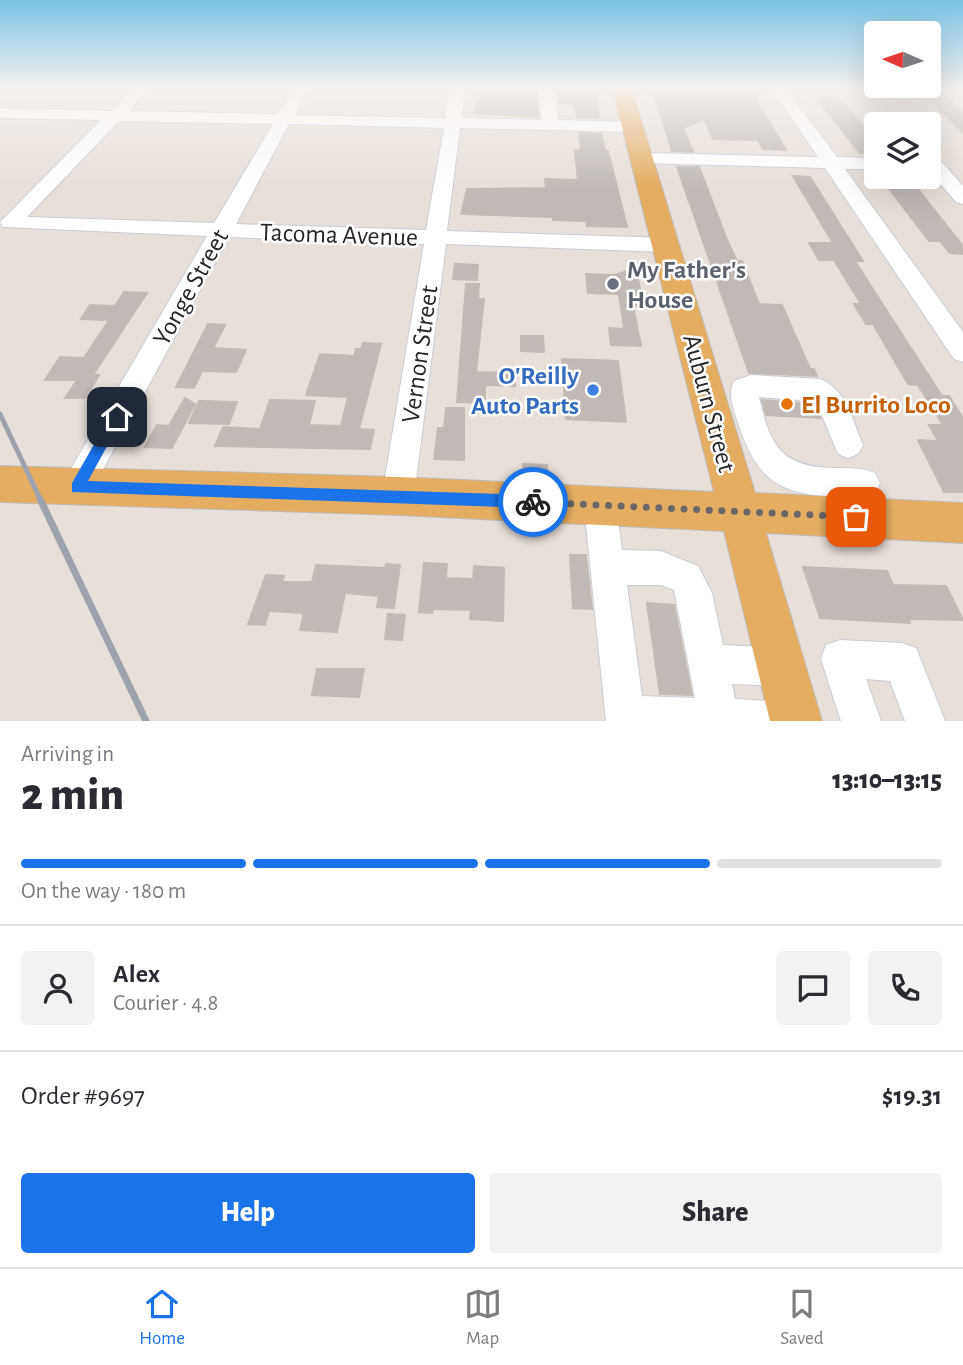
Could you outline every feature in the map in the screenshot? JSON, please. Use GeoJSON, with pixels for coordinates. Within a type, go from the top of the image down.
{"type":"FeatureCollection","features":[{"type":"Feature","properties":{"kind":"main road","name":"Auburn Street"},"geometry":{"type":"LineString","coordinates":[[630,121],[667,245],[796,721]]}},
{"type":"Feature","properties":{"kind":"main road"},"geometry":{"type":"LineString","coordinates":[[0,484],[398,496],[739,510],[963,523]]}},
{"type":"Feature","properties":{"kind":"street"},"geometry":{"type":"LineString","coordinates":[[10,223],[110,121]]}},
{"type":"Feature","properties":{"kind":"street","name":"Yonge Street"},"geometry":{"type":"LineString","coordinates":[[77,487],[283,121]]}},
{"type":"Feature","properties":{"kind":"street"},"geometry":{"type":"LineString","coordinates":[[354,121],[632,127]]}},
{"type":"Feature","properties":{"kind":"street"},"geometry":{"type":"LineString","coordinates":[[550,121],[550,125]]}},
{"type":"Feature","properties":{"kind":"street"},"geometry":{"type":"LineString","coordinates":[[803,121],[963,352]]}},
{"type":"Feature","properties":{"kind":"street","name":"Vernon Street"},"geometry":{"type":"LineString","coordinates":[[398,496],[453,123]]}},
{"type":"Feature","properties":{"kind":"street"},"geometry":{"type":"LineString","coordinates":[[641,158],[864,164]]}},
{"type":"Feature","properties":{"kind":"street"},"geometry":{"type":"LineString","coordinates":[[941,165],[963,166]]}},
{"type":"Feature","properties":{"kind":"street"},"geometry":{"type":"LineString","coordinates":[[941,175],[963,198]]}},
{"type":"Feature","properties":{"kind":"street","name":"Tacoma Avenue"},"geometry":{"type":"LineString","coordinates":[[10,223],[667,245]]}},
{"type":"Feature","properties":{"kind":"street"},"geometry":{"type":"LineString","coordinates":[[848,445],[829,399],[820,390],[748,386],[744,391],[758,440],[770,464],[789,477],[864,483]]}},
{"type":"Feature","properties":{"kind":"street"},"geometry":{"type":"LineString","coordinates":[[709,399],[746,401]]}},
{"type":"Feature","properties":{"kind":"street"},"geometry":{"type":"LineString","coordinates":[[600,505],[624,718],[770,721]]}},
{"type":"Feature","properties":{"kind":"street"},"geometry":{"type":"LineString","coordinates":[[608,567],[660,568],[686,578],[694,593],[719,719]]}},
{"type":"Feature","properties":{"kind":"street"},"geometry":{"type":"LineString","coordinates":[[861,721],[840,659],[902,662],[925,721]]}},
{"type":"Feature","properties":{"kind":"street"},"geometry":{"type":"LineString","coordinates":[[708,664],[782,667]]}},
{"type":"Feature","properties":{"kind":"building"},"geometry":{"type":"Polygon","coordinates":[[[663,121],[700,121],[683,128],[693,152],[672,151],[663,121]]]}},
{"type":"Feature","properties":{"kind":"building"},"geometry":{"type":"Polygon","coordinates":[[[705,121],[768,121],[786,150],[763,149],[758,140],[713,139],[705,121]]]}},
{"type":"Feature","properties":{"kind":"building"},"geometry":{"type":"Polygon","coordinates":[[[835,121],[858,121],[864,127],[864,153],[860,153],[835,121]]]}},
{"type":"Feature","properties":{"kind":"building"},"geometry":{"type":"Polygon","coordinates":[[[951,121],[963,121],[963,132],[951,121]]]}},
{"type":"Feature","properties":{"kind":"building"},"geometry":{"type":"Polygon","coordinates":[[[579,133],[601,134],[605,151],[608,151],[627,227],[587,226],[586,221],[553,220],[553,217],[461,214],[467,189],[546,188],[545,179],[578,180],[575,150],[581,150],[579,133]]]}},
{"type":"Feature","properties":{"kind":"building"},"geometry":{"type":"Polygon","coordinates":[[[677,167],[699,167],[727,240],[737,261],[742,261],[759,304],[782,305],[810,369],[814,369],[817,376],[749,373],[677,167]]]}},
{"type":"Feature","properties":{"kind":"building"},"geometry":{"type":"Polygon","coordinates":[[[793,176],[810,177],[863,261],[855,261],[874,291],[942,396],[949,396],[963,418],[963,492],[944,492],[918,440],[938,441],[929,425],[943,425],[918,385],[908,384],[873,324],[866,324],[854,304],[861,304],[834,260],[819,260],[809,243],[833,243],[793,176]]]}},
{"type":"Feature","properties":{"kind":"building"},"geometry":{"type":"Polygon","coordinates":[[[889,189],[918,189],[963,246],[963,254],[950,253],[940,241],[929,241],[889,189]]]}},
{"type":"Feature","properties":{"kind":"building"},"geometry":{"type":"Polygon","coordinates":[[[455,264],[478,265],[477,280],[453,279],[455,264]]]}},
{"type":"Feature","properties":{"kind":"building"},"geometry":{"type":"Polygon","coordinates":[[[627,271],[628,275],[637,275],[641,293],[638,293],[640,306],[633,306],[641,346],[611,345],[609,328],[624,329],[619,294],[588,293],[586,274],[615,275],[627,271]]]}},
{"type":"Feature","properties":{"kind":"building"},"geometry":{"type":"Polygon","coordinates":[[[466,284],[479,284],[478,299],[484,299],[476,372],[515,373],[515,386],[485,385],[485,403],[457,402],[466,284]]]}},
{"type":"Feature","properties":{"kind":"building"},"geometry":{"type":"Polygon","coordinates":[[[124,292],[147,293],[93,375],[99,375],[85,398],[65,398],[77,380],[45,380],[60,357],[84,358],[109,320],[81,319],[90,305],[115,306],[124,292]]]}},
{"type":"Feature","properties":{"kind":"building"},"geometry":{"type":"Polygon","coordinates":[[[208,324],[225,325],[213,348],[246,350],[236,372],[202,371],[194,388],[176,387],[208,324]]]}},
{"type":"Feature","properties":{"kind":"building"},"geometry":{"type":"Polygon","coordinates":[[[521,336],[543,336],[544,352],[521,351],[521,336]]]}},
{"type":"Feature","properties":{"kind":"building"},"geometry":{"type":"Polygon","coordinates":[[[363,343],[381,344],[359,429],[374,430],[370,449],[215,446],[223,427],[260,429],[270,400],[315,401],[309,425],[341,426],[348,397],[306,395],[320,354],[354,356],[356,349],[361,349],[363,343]]]}},
{"type":"Feature","properties":{"kind":"building","name":"O'Reilly Auto Parts"},"geometry":{"type":"Polygon","coordinates":[[[562,359],[618,361],[626,422],[566,419],[562,359]]]}},
{"type":"Feature","properties":{"kind":"building"},"geometry":{"type":"Polygon","coordinates":[[[185,398],[195,404],[172,448],[145,447],[157,425],[169,426],[185,398]]]}},
{"type":"Feature","properties":{"kind":"building"},"geometry":{"type":"Polygon","coordinates":[[[762,400],[812,404],[820,418],[766,415],[762,400]]]}},
{"type":"Feature","properties":{"kind":"building"},"geometry":{"type":"Polygon","coordinates":[[[199,401],[237,402],[229,424],[189,423],[199,401]]]}},
{"type":"Feature","properties":{"kind":"building"},"geometry":{"type":"Polygon","coordinates":[[[446,408],[464,408],[464,460],[434,459],[438,428],[444,428],[446,408]]]}},
{"type":"Feature","properties":{"kind":"building"},"geometry":{"type":"Polygon","coordinates":[[[523,464],[547,465],[548,478],[523,477],[523,464]]]}},
{"type":"Feature","properties":{"kind":"building"},"geometry":{"type":"Polygon","coordinates":[[[570,555],[586,555],[592,609],[573,608],[570,555]]]}},
{"type":"Feature","properties":{"kind":"building"},"geometry":{"type":"Polygon","coordinates":[[[424,563],[447,564],[446,578],[473,579],[474,566],[504,568],[503,621],[470,619],[471,610],[433,609],[432,613],[419,612],[424,563]]]}},
{"type":"Feature","properties":{"kind":"building"},"geometry":{"type":"Polygon","coordinates":[[[386,564],[400,565],[394,608],[377,607],[379,596],[345,593],[337,632],[300,630],[304,613],[269,611],[265,625],[248,624],[266,575],[284,576],[282,582],[312,582],[316,565],[385,568],[386,564]]]}},
{"type":"Feature","properties":{"kind":"building"},"geometry":{"type":"Polygon","coordinates":[[[803,567],[887,571],[893,585],[946,586],[963,620],[908,619],[910,623],[820,618],[803,567]]]}},
{"type":"Feature","properties":{"kind":"building"},"geometry":{"type":"Polygon","coordinates":[[[647,603],[674,605],[692,695],[660,694],[647,603]]]}},
{"type":"Feature","properties":{"kind":"building"},"geometry":{"type":"Polygon","coordinates":[[[388,614],[405,615],[402,640],[385,639],[388,614]]]}},
{"type":"Feature","properties":{"kind":"building"},"geometry":{"type":"Polygon","coordinates":[[[317,669],[364,669],[359,697],[312,695],[317,669]]]}},
{"type":"Feature","properties":{"kind":"railway"},"geometry":{"type":"LineString","coordinates":[[0,414],[41,501]]}},
{"type":"Feature","properties":{"kind":"railway"},"geometry":{"type":"LineString","coordinates":[[40,499],[146,721]]}},
{"type":"Feature","properties":{"kind":"way so far"},"geometry":{"type":"LineString","coordinates":[[533,502],[856,517]]}},
{"type":"Feature","properties":{"kind":"place","name":"My Father's House"},"geometry":{"type":"Point","coordinates":[613,284]}},
{"type":"Feature","properties":{"kind":"place","name":"O'Reilly Auto Parts"},"geometry":{"type":"Point","coordinates":[593,390]}},
{"type":"Feature","properties":{"kind":"place","name":"El Burrito Loco"},"geometry":{"type":"Point","coordinates":[787,404]}},
{"type":"Feature","properties":{"kind":"route"},"geometry":{"type":"LineString","coordinates":[[117,417],[77,487],[533,502]]}}]}
